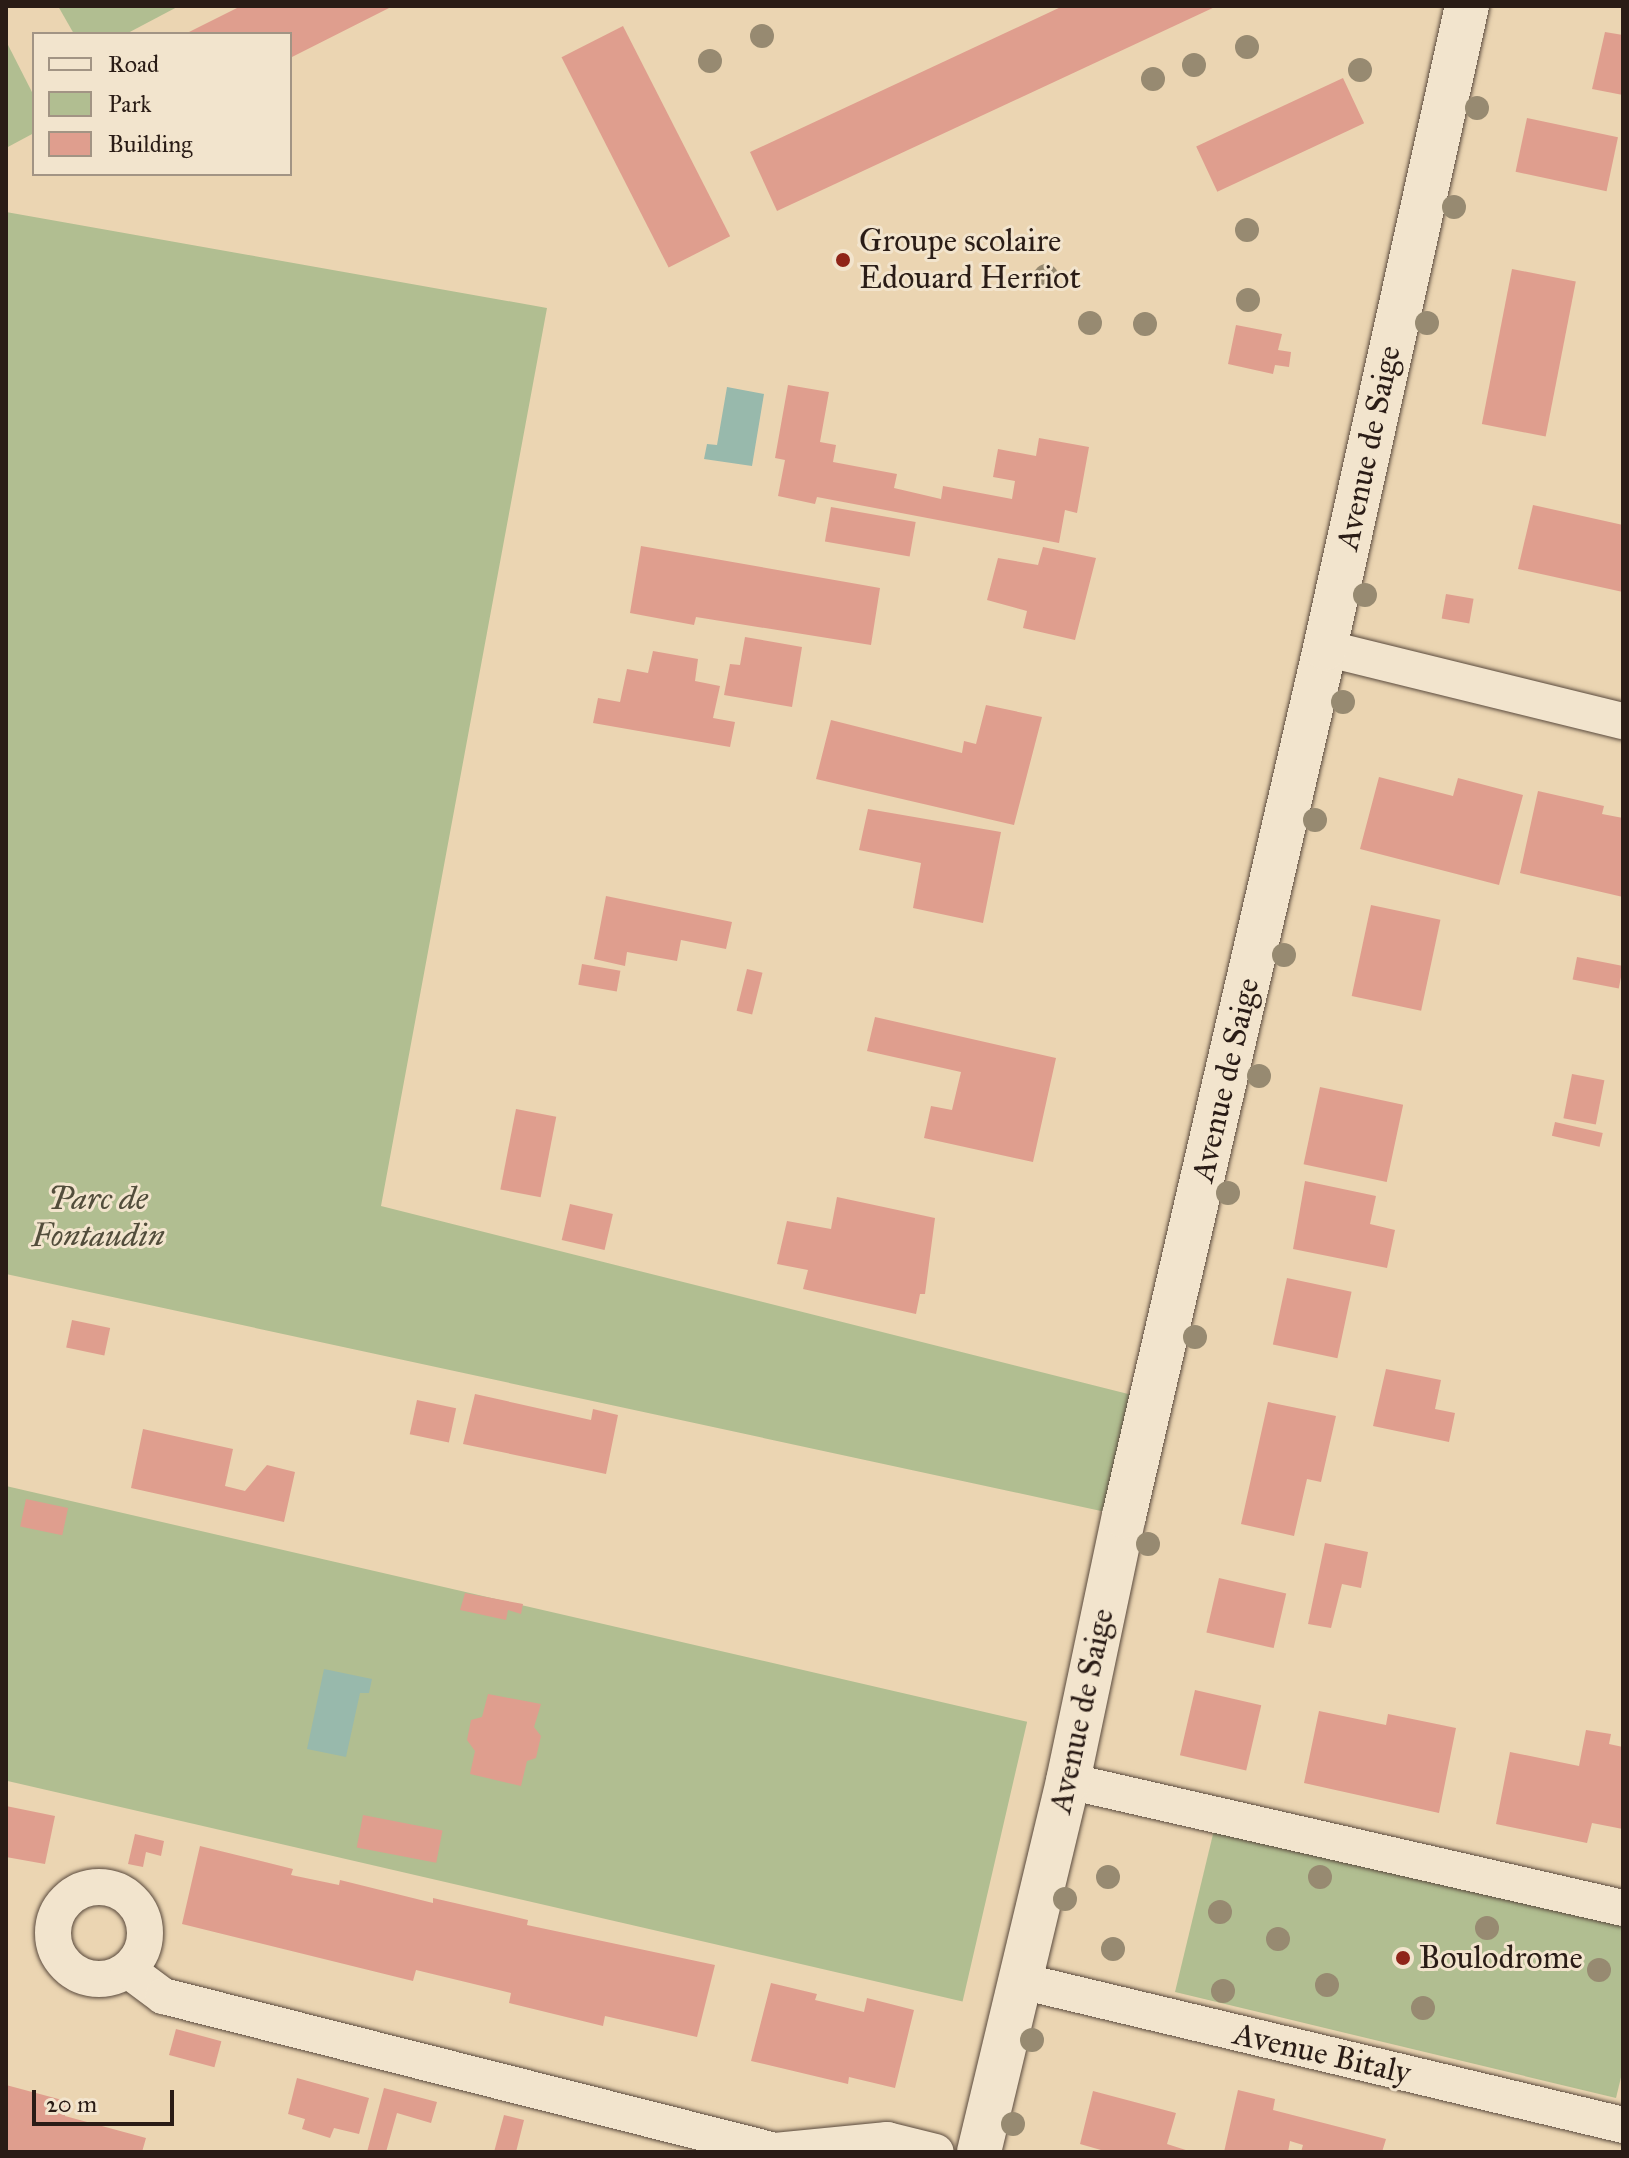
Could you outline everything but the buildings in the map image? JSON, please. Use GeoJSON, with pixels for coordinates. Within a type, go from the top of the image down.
{"type":"FeatureCollection","features":[{"type":"Feature","properties":{"kind":"street","name":"Avenue de Saige"},"geometry":{"type":"LineString","coordinates":[[979,2152],[1068,1781],[1124,1516],[1325,648],[1467,6]]}},
{"type":"Feature","properties":{"kind":"street"},"geometry":{"type":"LineString","coordinates":[[1325,648],[1623,721]]}},
{"type":"Feature","properties":{"kind":"street"},"geometry":{"type":"LineString","coordinates":[[1068,1781],[1623,1908]]}},
{"type":"Feature","properties":{"kind":"street"},"geometry":{"type":"LineString","coordinates":[[128,1970],[163,1996],[775,2151],[887,2140],[936,2152]]}},
{"type":"Feature","properties":{"kind":"street","name":"Avenue Bitaly"},"geometry":{"type":"LineString","coordinates":[[1021,1981],[1623,2125]]}},
{"type":"Feature","properties":{"kind":"green space"},"geometry":{"type":"Polygon","coordinates":[[[58,6],[179,6],[130,32],[73,32],[58,6]]]}},
{"type":"Feature","properties":{"kind":"green space"},"geometry":{"type":"Polygon","coordinates":[[[6,41],[32,92],[32,134],[6,148],[6,41]]]}},
{"type":"Feature","properties":{"kind":"green space","name":"Parc de Fontaudin"},"geometry":{"type":"Polygon","coordinates":[[[6,212],[547,308],[381,1206],[1152,1400],[1124,1516],[6,1274],[6,212]]]}},
{"type":"Feature","properties":{"kind":"green space"},"geometry":{"type":"Polygon","coordinates":[[[6,1486],[1027,1722],[963,2001],[6,1781],[6,1486]]]}},
{"type":"Feature","properties":{"kind":"green space","name":"Boulodrome"},"geometry":{"type":"Polygon","coordinates":[[[1214,1830],[1623,1924],[1623,2069],[1616,2098],[1175,1992],[1214,1830]]]}},
{"type":"Feature","properties":{"kind":"shaded area"},"geometry":{"type":"Polygon","coordinates":[[[727,387],[764,394],[752,466],[704,459],[707,444],[717,445],[727,387]]]}},
{"type":"Feature","properties":{"kind":"shaded area"},"geometry":{"type":"Polygon","coordinates":[[[324,1669],[372,1679],[369,1693],[360,1693],[346,1757],[307,1749],[324,1669]]]}},
{"type":"Feature","properties":{"kind":"place","name":"Groupe scolaire Edouard Herriot"},"geometry":{"type":"Point","coordinates":[843,260]}},
{"type":"Feature","properties":{"kind":"place","name":"Boulodrome"},"geometry":{"type":"Point","coordinates":[1403,1958]}}]}
